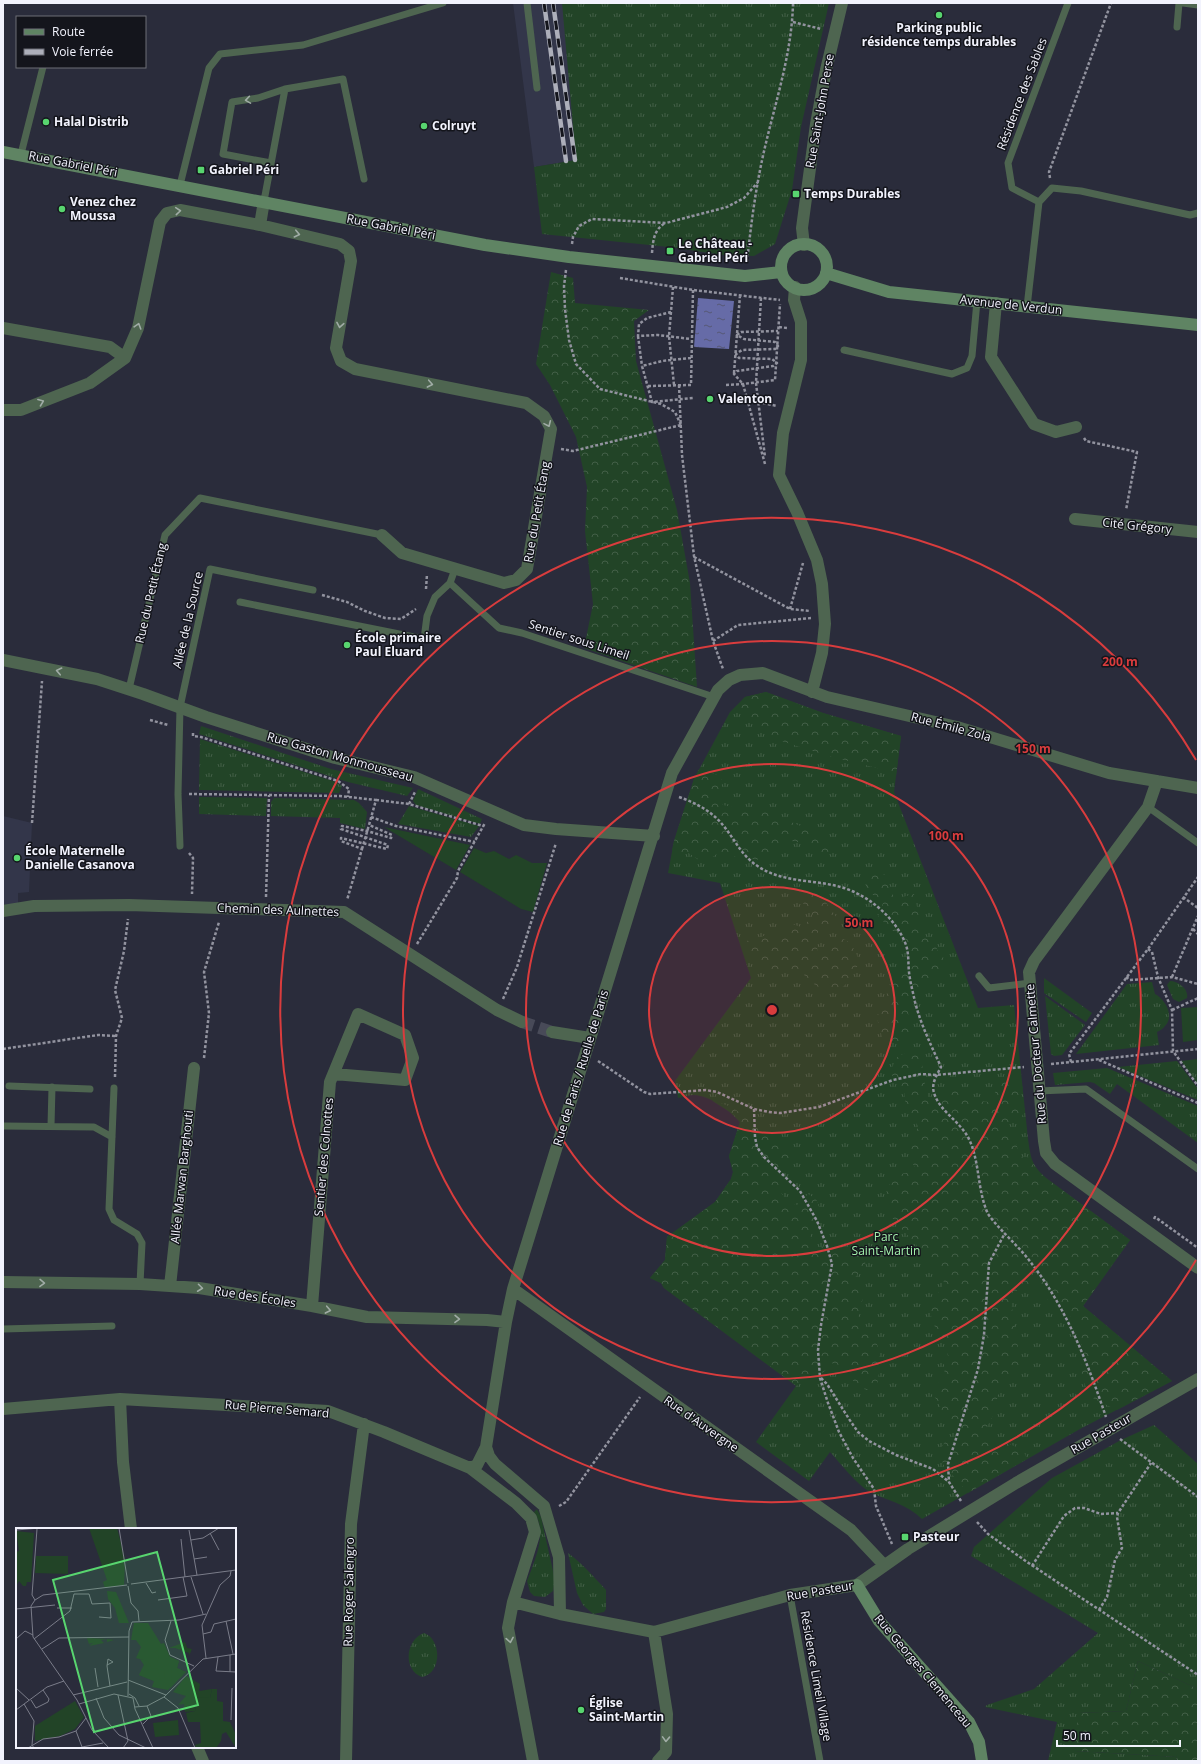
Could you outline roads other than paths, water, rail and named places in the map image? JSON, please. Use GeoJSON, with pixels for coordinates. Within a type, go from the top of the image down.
{"type":"FeatureCollection","features":[{"type":"Feature","properties":{"kind":"street","name":"Rue Saint-John Perse"},"geometry":{"type":"LineString","coordinates":[[804,245],[802,228],[816,124],[826,70],[842,3]]}},
{"type":"Feature","properties":{"kind":"street","name":"Rue Gabriel Péri"},"geometry":{"type":"LineString","coordinates":[[3,152],[21,154],[485,245],[569,257],[745,276],[782,272]]}},
{"type":"Feature","properties":{"kind":"street"},"geometry":{"type":"LineString","coordinates":[[260,225],[264,201]]}},
{"type":"Feature","properties":{"kind":"street","name":"Rue du Petit Étang"},"geometry":{"type":"LineString","coordinates":[[125,358],[138,328],[160,222],[167,213],[180,210],[260,225],[340,244],[349,251],[352,261],[336,348],[341,361],[355,369],[526,403],[544,416],[551,430],[527,569],[516,580],[504,583],[402,553],[382,535]]}},
{"type":"Feature","properties":{"kind":"street"},"geometry":{"type":"LineString","coordinates":[[804,245],[812,246],[819,250],[824,257],[826,273],[820,283],[811,289],[803,290],[789,285],[784,279],[781,264],[784,256],[789,250],[796,246],[804,245]]}},
{"type":"Feature","properties":{"kind":"street","name":"Avenue de Verdun"},"geometry":{"type":"LineString","coordinates":[[826,273],[889,292],[1198,325]]}},
{"type":"Feature","properties":{"kind":"street"},"geometry":{"type":"LineString","coordinates":[[795,287],[794,300],[801,322],[801,360],[783,433],[779,475],[797,512],[817,560],[822,584],[825,624],[822,653],[812,692]]}},
{"type":"Feature","properties":{"kind":"street"},"geometry":{"type":"LineString","coordinates":[[996,303],[992,357],[1034,424],[1056,432],[1076,427]]}},
{"type":"Feature","properties":{"kind":"street"},"geometry":{"type":"LineString","coordinates":[[3,328],[110,347],[125,358],[90,383],[22,410],[3,410]]}},
{"type":"Feature","properties":{"kind":"street","name":"Cité Grégory"},"geometry":{"type":"LineString","coordinates":[[1076,519],[1198,532]]}},
{"type":"Feature","properties":{"kind":"street","name":"Rue Gaston Monmousseau"},"geometry":{"type":"LineString","coordinates":[[3,660],[97,679],[206,717],[335,758],[414,777],[524,825],[556,829],[654,836]]}},
{"type":"Feature","properties":{"kind":"street","name":"Rue Émile Zola"},"geometry":{"type":"LineString","coordinates":[[729,680],[740,675],[762,673],[827,697],[957,727],[1109,773],[1198,788]]}},
{"type":"Feature","properties":{"kind":"street","name":"Rue de Paris / Ruelle de Paris"},"geometry":{"type":"LineString","coordinates":[[470,1468],[477,1465],[486,1447],[506,1322],[513,1290],[672,774],[718,690],[729,680]]}},
{"type":"Feature","properties":{"kind":"street","name":"Rue du Docteur Calmette"},"geometry":{"type":"LineString","coordinates":[[1157,781],[1148,807],[1034,961],[1029,972],[1038,1091],[1046,1153],[1055,1164],[1198,1268]]}},
{"type":"Feature","properties":{"kind":"street","name":"Chemin des Aulnettes"},"geometry":{"type":"LineString","coordinates":[[3,911],[34,906],[129,905],[344,912],[497,1010],[522,1022]]}},
{"type":"Feature","properties":{"kind":"street","name":"Sentier des Colnottes"},"geometry":{"type":"LineString","coordinates":[[312,1306],[330,1082],[358,1014],[405,1035],[413,1058],[405,1080],[334,1074]]}},
{"type":"Feature","properties":{"kind":"street"},"geometry":{"type":"LineString","coordinates":[[552,1032],[590,1038]]}},
{"type":"Feature","properties":{"kind":"street","name":"Allée Marwan Barghouti"},"geometry":{"type":"LineString","coordinates":[[170,1286],[194,1068]]}},
{"type":"Feature","properties":{"kind":"street","name":"Rue des Écoles"},"geometry":{"type":"LineString","coordinates":[[3,1282],[140,1284],[198,1288],[312,1306],[368,1317],[487,1320],[506,1322]]}},
{"type":"Feature","properties":{"kind":"street","name":"Rue d'Auvergne"},"geometry":{"type":"LineString","coordinates":[[513,1290],[851,1530],[884,1565]]}},
{"type":"Feature","properties":{"kind":"street","name":"Rue Pasteur"},"geometry":{"type":"LineString","coordinates":[[513,1602],[560,1614],[654,1632],[790,1595],[857,1585],[897,1556],[968,1512],[1110,1428],[1198,1379]]}},
{"type":"Feature","properties":{"kind":"street"},"geometry":{"type":"LineString","coordinates":[[120,1399],[123,1462],[131,1528]]}},
{"type":"Feature","properties":{"kind":"street","name":"Rue Pierre Semard"},"geometry":{"type":"LineString","coordinates":[[3,1409],[120,1399],[328,1411],[364,1424],[470,1468],[516,1503],[531,1518],[536,1532],[513,1602],[508,1628],[533,1761]]}},
{"type":"Feature","properties":{"kind":"street","name":"Rue Roger Salengro"},"geometry":{"type":"LineString","coordinates":[[346,1761],[351,1524],[364,1424]]}},
{"type":"Feature","properties":{"kind":"street"},"geometry":{"type":"LineString","coordinates":[[486,1447],[489,1456],[496,1464],[544,1506],[559,1557],[560,1614]]}},
{"type":"Feature","properties":{"kind":"street","name":"Rue Georges Clemenceau"},"geometry":{"type":"LineString","coordinates":[[857,1585],[879,1621],[969,1722],[978,1742],[982,1761]]}},
{"type":"Feature","properties":{"kind":"street"},"geometry":{"type":"LineString","coordinates":[[654,1632],[667,1714],[666,1752],[658,1761]]}},
{"type":"Feature","properties":{"kind":"street"},"geometry":{"type":"LineString","coordinates":[[197,1748],[203,1761]]}},
{"type":"Feature","properties":{"kind":"lane"},"geometry":{"type":"LineString","coordinates":[[180,185],[209,68],[220,54],[304,45],[443,3]]}},
{"type":"Feature","properties":{"kind":"lane"},"geometry":{"type":"LineString","coordinates":[[527,3],[537,88]]}},
{"type":"Feature","properties":{"kind":"lane","name":"Résidence des Sables"},"geometry":{"type":"LineString","coordinates":[[1039,202],[1012,188],[1008,163],[1068,3]]}},
{"type":"Feature","properties":{"kind":"lane"},"geometry":{"type":"LineString","coordinates":[[1177,27],[1179,3]]}},
{"type":"Feature","properties":{"kind":"lane"},"geometry":{"type":"LineString","coordinates":[[1183,3],[1198,5]]}},
{"type":"Feature","properties":{"kind":"lane"},"geometry":{"type":"LineString","coordinates":[[21,154],[44,68]]}},
{"type":"Feature","properties":{"kind":"lane"},"geometry":{"type":"LineString","coordinates":[[271,163],[223,154],[232,102],[258,98],[285,89],[343,79],[364,179]]}},
{"type":"Feature","properties":{"kind":"lane"},"geometry":{"type":"LineString","coordinates":[[264,201],[285,89]]}},
{"type":"Feature","properties":{"kind":"lane"},"geometry":{"type":"LineString","coordinates":[[1027,307],[1039,202],[1052,188],[1081,191],[1190,215],[1198,213]]}},
{"type":"Feature","properties":{"kind":"lane"},"geometry":{"type":"LineString","coordinates":[[844,350],[952,374],[967,368],[972,356],[977,301]]}},
{"type":"Feature","properties":{"kind":"lane","name":"Rue du Petit Étang"},"geometry":{"type":"LineString","coordinates":[[128,689],[165,535],[200,498],[382,535]]}},
{"type":"Feature","properties":{"kind":"lane","name":"Allée de la Source"},"geometry":{"type":"LineString","coordinates":[[180,707],[210,569],[313,590]]}},
{"type":"Feature","properties":{"kind":"lane"},"geometry":{"type":"LineString","coordinates":[[240,602],[424,639],[427,616],[435,597],[450,583],[455,569]]}},
{"type":"Feature","properties":{"kind":"lane","name":"Sentier sous Limeil"},"geometry":{"type":"LineString","coordinates":[[450,583],[499,628],[522,633],[714,697]]}},
{"type":"Feature","properties":{"kind":"lane"},"geometry":{"type":"LineString","coordinates":[[180,707],[178,794],[180,846]]}},
{"type":"Feature","properties":{"kind":"lane"},"geometry":{"type":"LineString","coordinates":[[1148,807],[1198,844]]}},
{"type":"Feature","properties":{"kind":"lane"},"geometry":{"type":"LineString","coordinates":[[979,976],[989,988],[1030,983]]}},
{"type":"Feature","properties":{"kind":"lane"},"geometry":{"type":"LineString","coordinates":[[9,1086],[90,1089]]}},
{"type":"Feature","properties":{"kind":"lane"},"geometry":{"type":"LineString","coordinates":[[51,1126],[52,1087]]}},
{"type":"Feature","properties":{"kind":"lane"},"geometry":{"type":"LineString","coordinates":[[114,1088],[109,1209],[114,1220],[137,1234],[142,1243],[140,1284]]}},
{"type":"Feature","properties":{"kind":"lane"},"geometry":{"type":"LineString","coordinates":[[1038,1091],[1086,1089],[1198,1169]]}},
{"type":"Feature","properties":{"kind":"lane"},"geometry":{"type":"LineString","coordinates":[[3,1126],[94,1127],[112,1137]]}},
{"type":"Feature","properties":{"kind":"lane"},"geometry":{"type":"LineString","coordinates":[[3,1329],[112,1326]]}},
{"type":"Feature","properties":{"kind":"lane","name":"Résidence Limeil Village"},"geometry":{"type":"LineString","coordinates":[[790,1595],[820,1761]]}},
{"type":"Feature","properties":{"kind":"water"},"geometry":{"type":"Polygon","coordinates":[[[698,298],[734,301],[729,349],[694,347],[698,298]]]}},
{"type":"Feature","properties":{"kind":"tunnel"},"geometry":{"type":"LineString","coordinates":[[522,1022],[552,1032]]}},
{"type":"Feature","properties":{"kind":"railway"},"geometry":{"type":"LineString","coordinates":[[544,3],[566,161]]}},
{"type":"Feature","properties":{"kind":"railway"},"geometry":{"type":"LineString","coordinates":[[553,3],[575,160]]}},
{"type":"Feature","properties":{"kind":"place","name":"Parking public résidence temps durables"},"geometry":{"type":"Point","coordinates":[939,15]}},
{"type":"Feature","properties":{"kind":"place","name":"Halal Distrib"},"geometry":{"type":"Point","coordinates":[46,122]}},
{"type":"Feature","properties":{"kind":"place","name":"Colruyt"},"geometry":{"type":"Point","coordinates":[424,126]}},
{"type":"Feature","properties":{"kind":"place","name":"Gabriel Péri"},"geometry":{"type":"Point","coordinates":[201,170]}},
{"type":"Feature","properties":{"kind":"place","name":"Temps Durables"},"geometry":{"type":"Point","coordinates":[796,194]}},
{"type":"Feature","properties":{"kind":"place","name":"Venez chez Moussa"},"geometry":{"type":"Point","coordinates":[62,209]}},
{"type":"Feature","properties":{"kind":"place","name":"Le Château - Gabriel Péri"},"geometry":{"type":"Point","coordinates":[670,251]}},
{"type":"Feature","properties":{"kind":"place","name":"Valenton"},"geometry":{"type":"Point","coordinates":[710,399]}},
{"type":"Feature","properties":{"kind":"place","name":"École primaire Paul Eluard"},"geometry":{"type":"Point","coordinates":[347,645]}},
{"type":"Feature","properties":{"kind":"place","name":"École Maternelle Danielle Casanova"},"geometry":{"type":"Point","coordinates":[17,858]}},
{"type":"Feature","properties":{"kind":"place","name":"Pasteur"},"geometry":{"type":"Point","coordinates":[905,1537]}},
{"type":"Feature","properties":{"kind":"place","name":"Église Saint-Martin"},"geometry":{"type":"Point","coordinates":[581,1710]}},
{"type":"Feature","properties":{"kind":"park label","name":"Parc Saint-Martin"},"geometry":{"type":"Point","coordinates":[886,1244]}}]}
